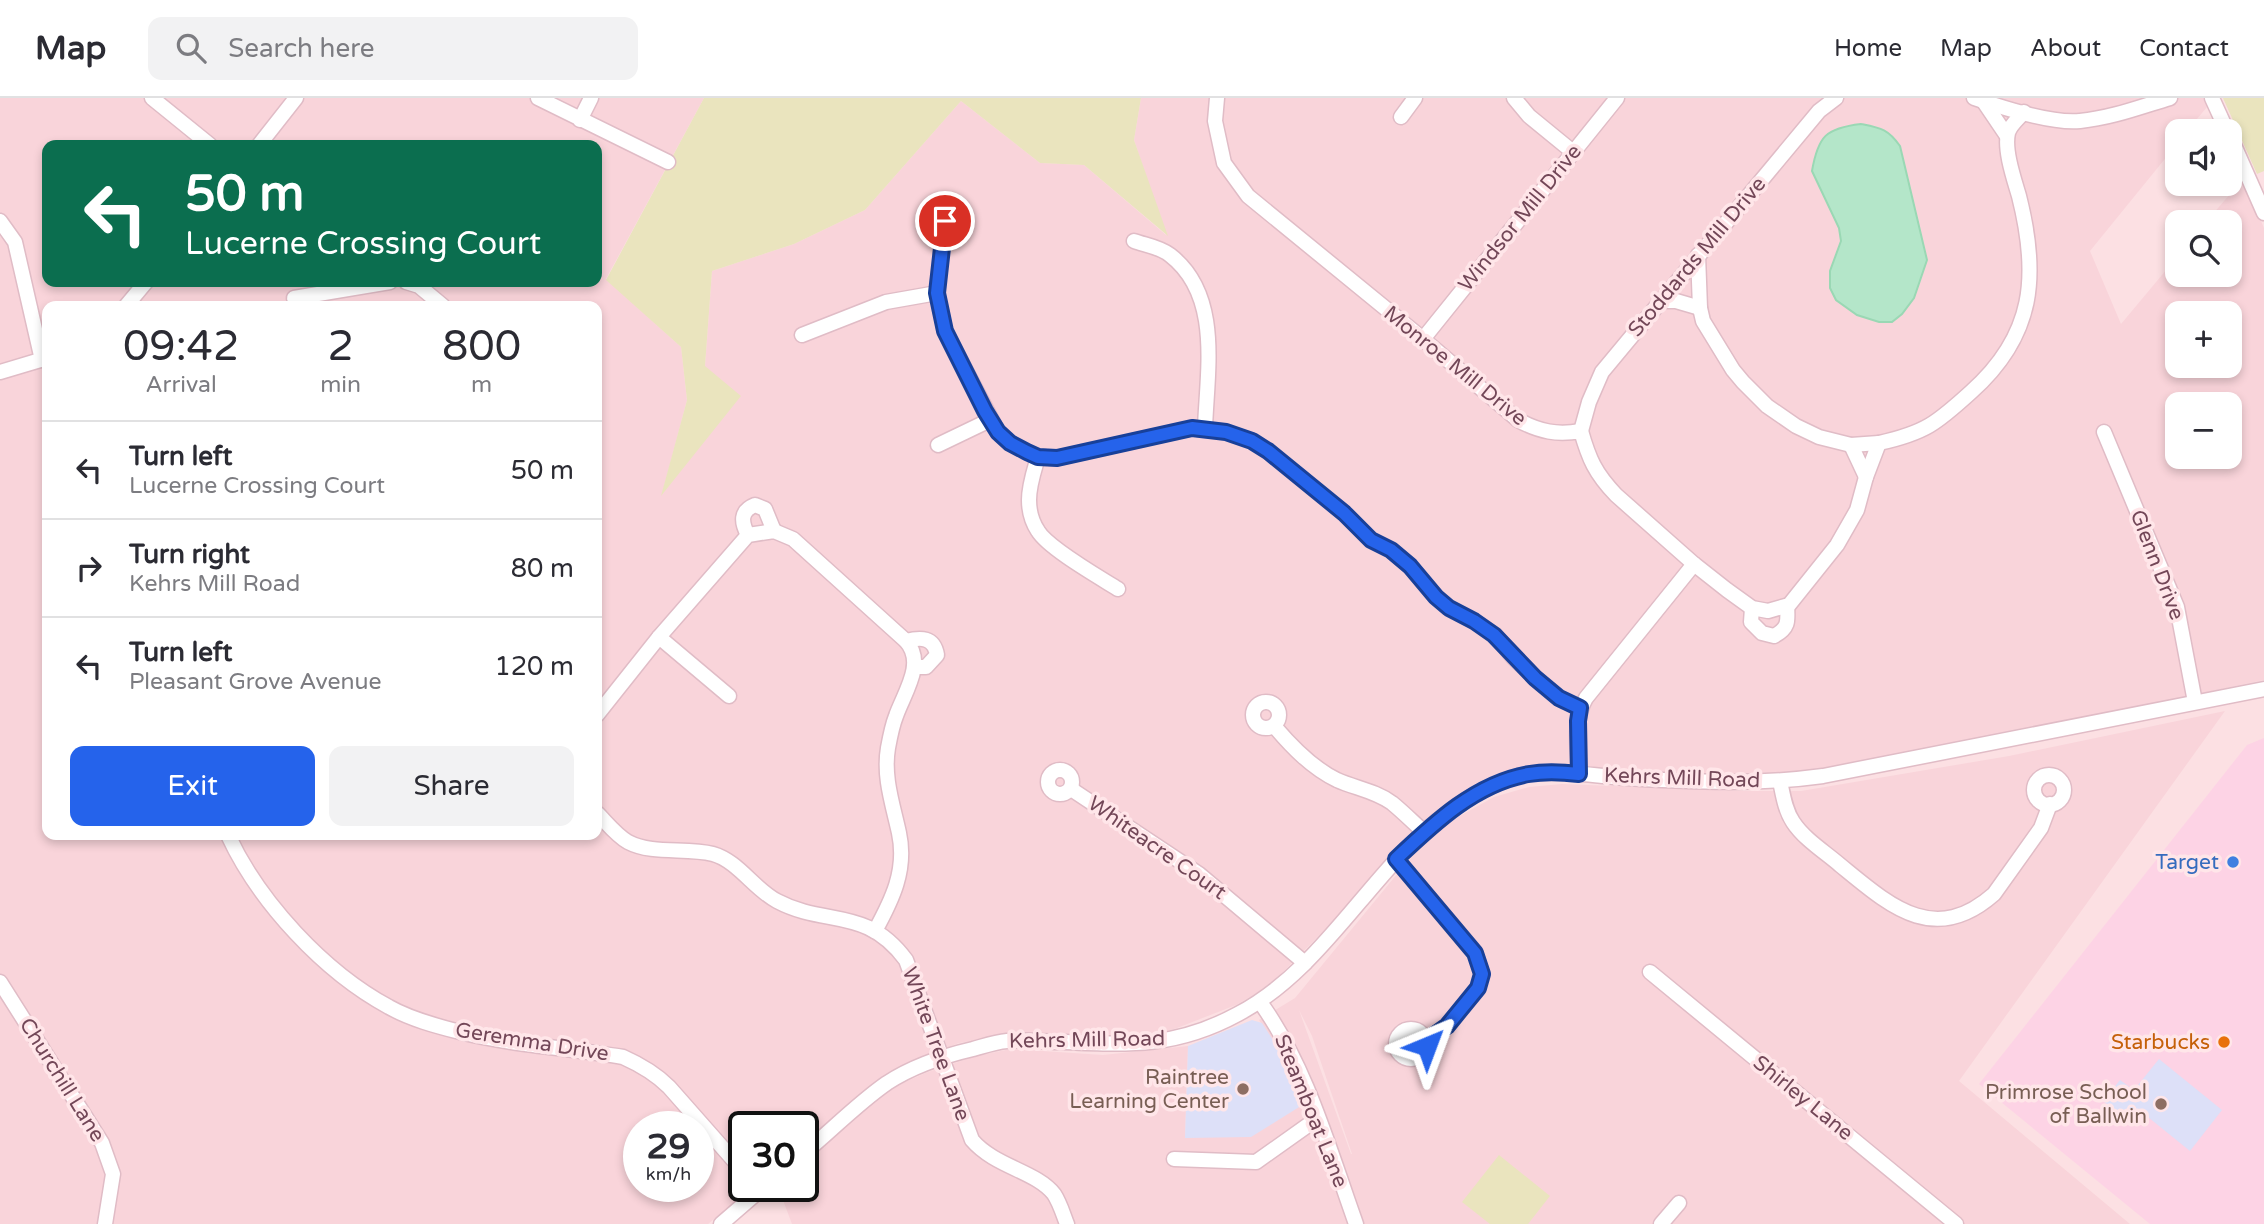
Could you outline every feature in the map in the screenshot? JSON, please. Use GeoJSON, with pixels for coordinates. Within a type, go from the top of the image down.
{"type":"FeatureCollection","features":[{"type":"Feature","properties":{"kind":"street"},"geometry":{"type":"LineString","coordinates":[[152,98],[204,140]]}},
{"type":"Feature","properties":{"kind":"street"},"geometry":{"type":"LineString","coordinates":[[263,140],[296,98]]}},
{"type":"Feature","properties":{"kind":"street"},"geometry":{"type":"LineString","coordinates":[[538,98],[668,162]]}},
{"type":"Feature","properties":{"kind":"street"},"geometry":{"type":"LineString","coordinates":[[580,120],[591,98]]}},
{"type":"Feature","properties":{"kind":"street","name":"Monroe Mill Drive"},"geometry":{"type":"LineString","coordinates":[[1217,98],[1215,121],[1224,163],[1248,196],[1518,420],[1533,428],[1560,435],[1581,431]]}},
{"type":"Feature","properties":{"kind":"street"},"geometry":{"type":"LineString","coordinates":[[1401,117],[1415,98]]}},
{"type":"Feature","properties":{"kind":"street"},"geometry":{"type":"LineString","coordinates":[[1514,98],[1529,116],[1573,152]]}},
{"type":"Feature","properties":{"kind":"street","name":"Windsor Mill Drive"},"geometry":{"type":"LineString","coordinates":[[1423,339],[1617,98]]}},
{"type":"Feature","properties":{"kind":"street","name":"Stoddards Mill Drive"},"geometry":{"type":"LineString","coordinates":[[1581,431],[1589,402],[1602,372],[1819,111],[1836,98]]}},
{"type":"Feature","properties":{"kind":"street"},"geometry":{"type":"LineString","coordinates":[[1988,101],[2024,113],[2077,122],[2105,118],[2170,98]]}},
{"type":"Feature","properties":{"kind":"street"},"geometry":{"type":"LineString","coordinates":[[2212,98],[2222,119]]}},
{"type":"Feature","properties":{"kind":"street"},"geometry":{"type":"LineString","coordinates":[[1699,255],[1700,307],[1703,321],[1733,370],[1767,406],[1796,426],[1819,437],[1851,445],[1879,443],[1919,432],[1947,414],[1986,378],[2005,353],[2019,326],[2029,294],[2029,239],[2010,165],[2007,136],[1988,101]]}},
{"type":"Feature","properties":{"kind":"street"},"geometry":{"type":"LineString","coordinates":[[2007,136],[2010,127],[2024,113]]}},
{"type":"Feature","properties":{"kind":"street"},"geometry":{"type":"LineString","coordinates":[[2242,164],[2264,213]]}},
{"type":"Feature","properties":{"kind":"street"},"geometry":{"type":"LineString","coordinates":[[946,204],[937,293],[945,331],[990,420],[1010,443],[1038,457],[1057,458],[1177,430],[1205,428],[1240,435],[1268,451],[1344,513],[1371,540],[1391,550],[1410,566],[1436,597],[1494,635],[1535,678],[1559,698],[1580,708]]}},
{"type":"Feature","properties":{"kind":"street"},"geometry":{"type":"LineString","coordinates":[[0,221],[15,242],[42,347]]}},
{"type":"Feature","properties":{"kind":"street"},"geometry":{"type":"LineString","coordinates":[[1134,241],[1167,253],[1194,281],[1209,332],[1205,428]]}},
{"type":"Feature","properties":{"kind":"street"},"geometry":{"type":"LineString","coordinates":[[130,301],[142,287]]}},
{"type":"Feature","properties":{"kind":"street"},"geometry":{"type":"LineString","coordinates":[[294,298],[360,287]]}},
{"type":"Feature","properties":{"kind":"street"},"geometry":{"type":"LineString","coordinates":[[420,287],[437,301]]}},
{"type":"Feature","properties":{"kind":"street"},"geometry":{"type":"LineString","coordinates":[[802,335],[886,302],[937,293]]}},
{"type":"Feature","properties":{"kind":"street"},"geometry":{"type":"LineString","coordinates":[[1660,300],[1700,307]]}},
{"type":"Feature","properties":{"kind":"street"},"geometry":{"type":"LineString","coordinates":[[0,372],[42,360]]}},
{"type":"Feature","properties":{"kind":"street"},"geometry":{"type":"LineString","coordinates":[[939,445],[990,420]]}},
{"type":"Feature","properties":{"kind":"street"},"geometry":{"type":"LineString","coordinates":[[1581,431],[1590,461],[1605,483],[1694,564],[1752,608],[1768,611],[1787,606],[1819,569],[1846,530],[1857,510],[1879,443]]}},
{"type":"Feature","properties":{"kind":"street","name":"Glenn Drive"},"geometry":{"type":"LineString","coordinates":[[2104,432],[2177,607],[2195,702]]}},
{"type":"Feature","properties":{"kind":"street"},"geometry":{"type":"LineString","coordinates":[[1851,445],[1866,477]]}},
{"type":"Feature","properties":{"kind":"street"},"geometry":{"type":"LineString","coordinates":[[1038,457],[1029,500],[1033,522],[1039,534],[1118,589]]}},
{"type":"Feature","properties":{"kind":"street"},"geometry":{"type":"LineString","coordinates":[[602,709],[659,637],[761,533],[793,539],[911,646],[914,667],[894,719],[887,751],[891,799],[901,847],[900,876],[888,908],[875,931]]}},
{"type":"Feature","properties":{"kind":"street"},"geometry":{"type":"LineString","coordinates":[[1579,774],[1580,708],[1694,564]]}},
{"type":"Feature","properties":{"kind":"street"},"geometry":{"type":"LineString","coordinates":[[1752,608],[1751,622],[1762,633],[1774,636],[1783,631],[1788,620],[1787,606]]}},
{"type":"Feature","properties":{"kind":"street"},"geometry":{"type":"LineString","coordinates":[[659,637],[729,696]]}},
{"type":"Feature","properties":{"kind":"street"},"geometry":{"type":"LineString","coordinates":[[906,641],[923,638],[931,642],[936,649],[937,655],[926,667],[914,667]]}},
{"type":"Feature","properties":{"kind":"street","name":"Kehrs Mill Road"},"geometry":{"type":"LineString","coordinates":[[819,1141],[886,1084],[940,1057],[1003,1041],[1115,1044],[1171,1040],[1218,1024],[1260,1002],[1305,963],[1396,859],[1424,832],[1471,797],[1510,779],[1541,772],[1736,783],[1823,776],[2264,689]]}},
{"type":"Feature","properties":{"kind":"street"},"geometry":{"type":"LineString","coordinates":[[1275,727],[1319,769],[1333,778],[1391,802],[1424,832]]}},
{"type":"Feature","properties":{"kind":"street"},"geometry":{"type":"LineString","coordinates":[[1780,781],[1787,813],[1811,841],[1884,901],[1907,914],[1931,919],[1959,915],[1984,903],[1994,894],[2041,828],[2050,804]]}},
{"type":"Feature","properties":{"kind":"street","name":"Whiteacre Court"},"geometry":{"type":"LineString","coordinates":[[1071,789],[1199,873],[1305,963]]}},
{"type":"Feature","properties":{"kind":"street","name":"White Tree Lane"},"geometry":{"type":"LineString","coordinates":[[602,818],[631,844],[714,854],[726,860],[760,890],[778,901],[809,912],[850,920],[875,931],[896,947],[906,960],[972,1140],[989,1156],[1045,1185],[1057,1199],[1067,1224]]}},
{"type":"Feature","properties":{"kind":"street","name":"Geremma Drive"},"geometry":{"type":"LineString","coordinates":[[231,840],[259,887],[291,928],[324,962],[390,1008],[456,1031],[622,1057],[639,1064],[656,1074],[669,1087],[728,1154]]}},
{"type":"Feature","properties":{"kind":"street"},"geometry":{"type":"LineString","coordinates":[[1396,859],[1475,953],[1482,974],[1478,988],[1447,1026],[1426,1041]]}},
{"type":"Feature","properties":{"kind":"street","name":"Shirley Lane"},"geometry":{"type":"LineString","coordinates":[[1650,972],[1956,1224]]}},
{"type":"Feature","properties":{"kind":"street","name":"Churchill Lane"},"geometry":{"type":"LineString","coordinates":[[0,982],[102,1143],[113,1174],[105,1224]]}},
{"type":"Feature","properties":{"kind":"street","name":"Steamboat Lane"},"geometry":{"type":"LineString","coordinates":[[1260,1002],[1289,1048],[1318,1118],[1356,1224]]}},
{"type":"Feature","properties":{"kind":"street"},"geometry":{"type":"LineString","coordinates":[[1174,1159],[1256,1162],[1318,1118]]}},
{"type":"Feature","properties":{"kind":"street"},"geometry":{"type":"LineString","coordinates":[[721,1224],[745,1202]]}},
{"type":"Feature","properties":{"kind":"street"},"geometry":{"type":"LineString","coordinates":[[1661,1224],[1679,1203]]}},
{"type":"Feature","properties":{"kind":"shaded area"},"geometry":{"type":"Polygon","coordinates":[[[0,98],[704,98],[606,279],[681,347],[687,400],[662,494],[705,367],[712,271],[794,244],[865,210],[961,101],[1040,163],[1084,165],[1166,235],[1134,140],[1141,98],[2203,98],[2207,107],[2197,119],[2165,119],[2165,159],[2090,251],[2121,324],[2165,271],[2165,287],[2242,287],[2242,210],[2216,210],[2228,196],[2242,196],[2243,179],[2264,228],[2264,680],[1843,769],[1745,779],[1557,764],[1486,780],[1440,807],[1420,824],[1356,898],[1280,975],[1236,1005],[1156,1034],[1088,1038],[988,1038],[959,1043],[919,1058],[882,1080],[819,1131],[819,1111],[728,1111],[728,1202],[735,1202],[708,1224],[0,1224],[0,98]]]}},
{"type":"Feature","properties":{"kind":"shaded area"},"geometry":{"type":"Polygon","coordinates":[[[704,98],[1141,98],[1134,140],[1168,236],[1084,165],[1040,163],[961,101],[865,210],[794,244],[712,271],[705,366],[741,396],[661,496],[687,400],[681,347],[606,280],[704,98]]]}},
{"type":"Feature","properties":{"kind":"shaded area"},"geometry":{"type":"Polygon","coordinates":[[[2223,98],[2264,98],[2264,171],[2257,174],[2242,140],[2242,119],[2232,119],[2223,98]]]}},
{"type":"Feature","properties":{"kind":"shaded area"},"geometry":{"type":"Polygon","coordinates":[[[1861,124],[1884,130],[1900,146],[1927,260],[1914,298],[1892,322],[1879,322],[1857,315],[1836,300],[1830,288],[1830,271],[1841,241],[1839,228],[1812,171],[1817,149],[1826,136],[1839,128],[1861,124]]]}},
{"type":"Feature","properties":{"kind":"shaded area"},"geometry":{"type":"Polygon","coordinates":[[[2225,711],[1959,1081],[2130,1224],[792,1224],[784,1202],[819,1202],[819,1148],[896,1086],[976,1056],[1011,1049],[1103,1055],[1188,1046],[1185,1137],[1276,1046],[1259,1020],[1295,998],[1416,851],[1449,822],[1494,797],[1529,787],[1562,784],[1801,791],[2009,756],[2225,711]],[[1299,1010],[1351,1154],[1312,1036],[1299,1010]]]}},
{"type":"Feature","properties":{"kind":"shaded area","name":"Target"},"geometry":{"type":"Polygon","coordinates":[[[2264,738],[2264,1224],[2150,1224],[1979,1084],[2247,745],[2264,738]]]}},
{"type":"Feature","properties":{"kind":"shaded area","name":"Raintree Learning Center"},"geometry":{"type":"Polygon","coordinates":[[[1252,1020],[1262,1023],[1289,1065],[1304,1104],[1251,1137],[1185,1138],[1188,1046],[1252,1020]]]}},
{"type":"Feature","properties":{"kind":"shaded area","name":"Primrose School of Ballwin"},"geometry":{"type":"Polygon","coordinates":[[[2159,1059],[2222,1110],[2190,1151],[2138,1109],[2127,1120],[2103,1101],[2120,1080],[2134,1090],[2159,1059]]]}},
{"type":"Feature","properties":{"kind":"shaded area"},"geometry":{"type":"Polygon","coordinates":[[[1499,1155],[1550,1196],[1528,1224],[1490,1224],[1462,1202],[1499,1155]]]}},
{"type":"Feature","properties":{"kind":"place","name":"Target"},"geometry":{"type":"Point","coordinates":[2233,862]}},
{"type":"Feature","properties":{"kind":"place","name":"Starbucks"},"geometry":{"type":"Point","coordinates":[2224,1042]}},
{"type":"Feature","properties":{"kind":"place","name":"Raintree Learning Center"},"geometry":{"type":"Point","coordinates":[1243,1089]}},
{"type":"Feature","properties":{"kind":"place","name":"Primrose School of Ballwin"},"geometry":{"type":"Point","coordinates":[2161,1104]}},
{"type":"Feature","properties":{"kind":"route"},"geometry":{"type":"LineString","coordinates":[[945,221],[937,293],[945,331],[990,420],[1010,443],[1038,457],[1057,458],[1192,428],[1240,435],[1268,451],[1344,513],[1371,540],[1391,550],[1410,566],[1436,597],[1494,635],[1513,657],[1559,698],[1580,708],[1579,774],[1529,774],[1491,787],[1452,810],[1396,859],[1475,953],[1482,974],[1478,988],[1447,1026],[1426,1041],[1427,1046]]}}]}
